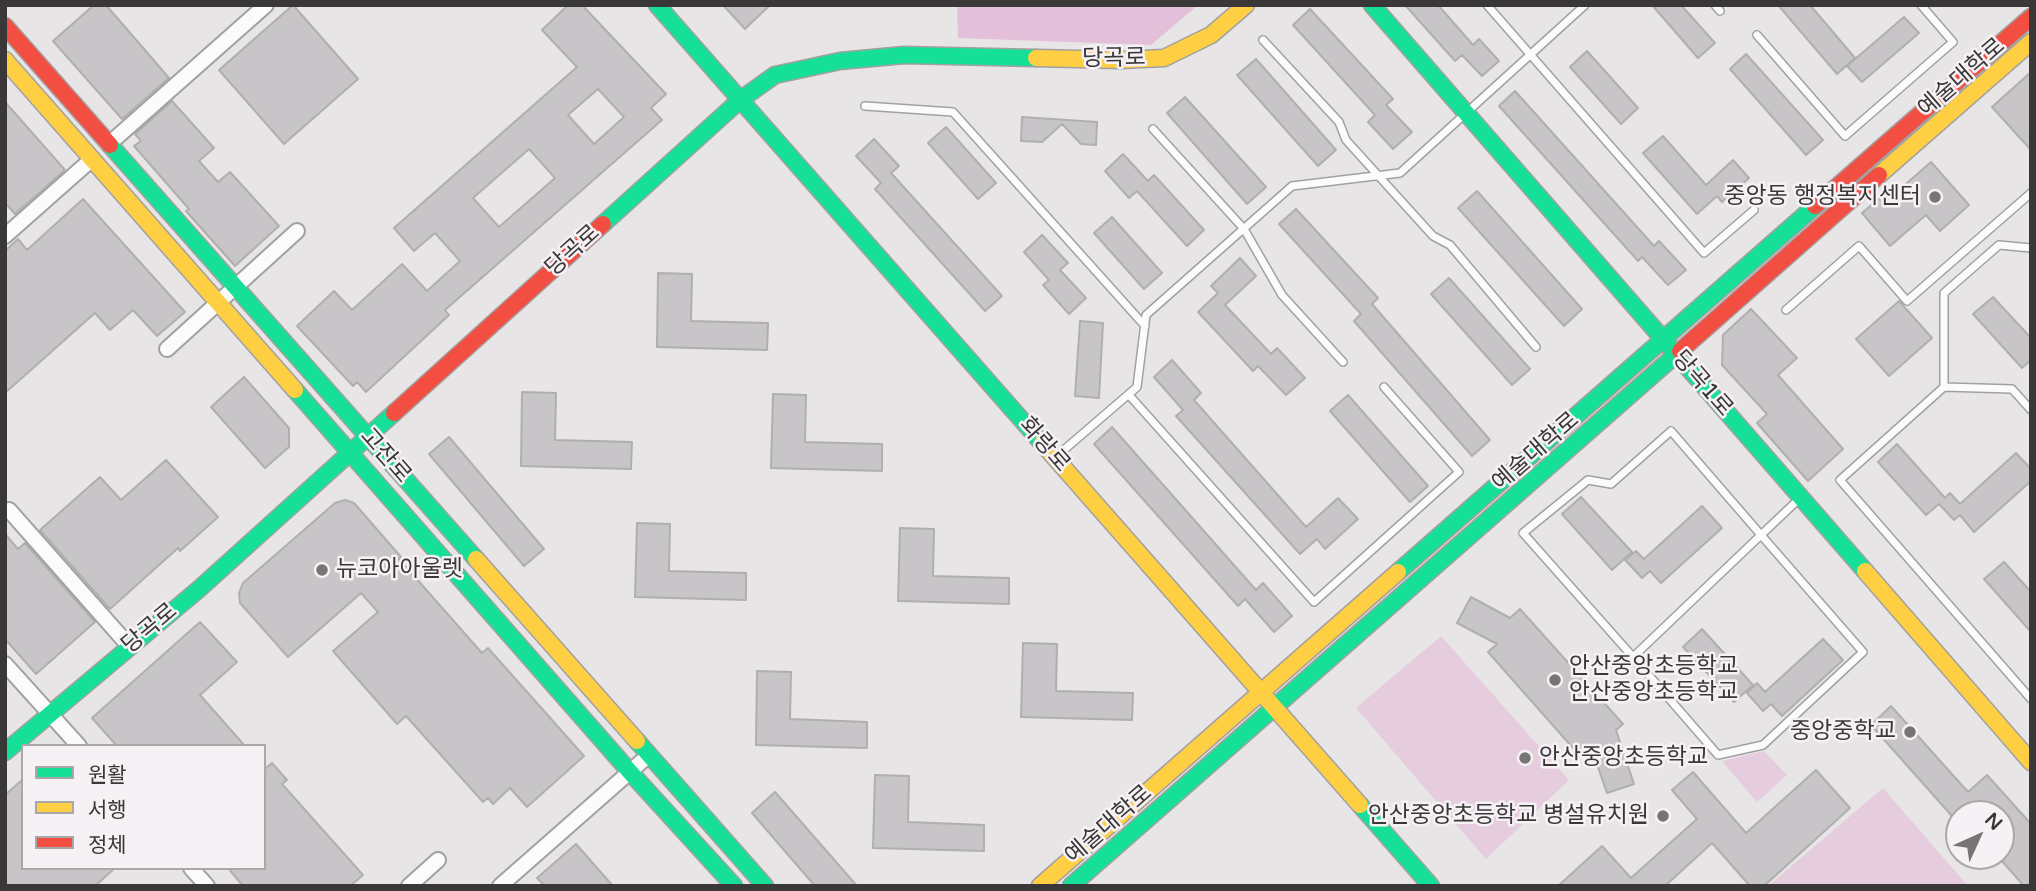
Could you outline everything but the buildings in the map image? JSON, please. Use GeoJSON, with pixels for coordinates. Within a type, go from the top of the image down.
{"type":"FeatureCollection","features":[{"type":"Feature","properties":{"kind":"street"},"geometry":{"type":"LineString","coordinates":[[109,144],[266,5]]}},
{"type":"Feature","properties":{"kind":"street","name":"화랑로"},"geometry":{"type":"LineString","coordinates":[[657,5],[1430,886]]}},
{"type":"Feature","properties":{"kind":"street","name":"당곡로"},"geometry":{"type":"LineString","coordinates":[[5,752],[199,589],[740,100],[775,75],[840,61],[904,55],[1121,60],[1164,58],[1211,35],[1245,5]]}},
{"type":"Feature","properties":{"kind":"street","name":"당곡1로"},"geometry":{"type":"LineString","coordinates":[[1372,5],[2031,762]]}},
{"type":"Feature","properties":{"kind":"street","name":"예술대학로"},"geometry":{"type":"LineString","coordinates":[[1040,886],[2031,17]]}},
{"type":"Feature","properties":{"kind":"street","name":"고잔로"},"geometry":{"type":"LineString","coordinates":[[5,26],[765,886]]}},
{"type":"Feature","properties":{"kind":"street","name":"예술대학로"},"geometry":{"type":"LineString","coordinates":[[1071,886],[2031,42]]}},
{"type":"Feature","properties":{"kind":"street","name":"고잔로"},"geometry":{"type":"LineString","coordinates":[[5,60],[630,772],[734,886]]}},
{"type":"Feature","properties":{"kind":"street"},"geometry":{"type":"LineString","coordinates":[[5,236],[92,159]]}},
{"type":"Feature","properties":{"kind":"street"},"geometry":{"type":"LineString","coordinates":[[167,349],[298,231]]}},
{"type":"Feature","properties":{"kind":"street"},"geometry":{"type":"LineString","coordinates":[[9,510],[130,647]]}},
{"type":"Feature","properties":{"kind":"street"},"geometry":{"type":"LineString","coordinates":[[5,664],[77,744]]}},
{"type":"Feature","properties":{"kind":"street"},"geometry":{"type":"LineString","coordinates":[[500,886],[649,755]]}},
{"type":"Feature","properties":{"kind":"street"},"geometry":{"type":"LineString","coordinates":[[409,886],[439,860]]}},
{"type":"Feature","properties":{"kind":"street"},"geometry":{"type":"LineString","coordinates":[[193,870],[207,886]]}},
{"type":"Feature","properties":{"kind":"lane"},"geometry":{"type":"LineString","coordinates":[[1487,5],[1704,253],[1754,210]]}},
{"type":"Feature","properties":{"kind":"lane"},"geometry":{"type":"LineString","coordinates":[[1055,458],[1137,387],[1146,315],[1292,186],[1400,173],[1586,5]]}},
{"type":"Feature","properties":{"kind":"lane"},"geometry":{"type":"LineString","coordinates":[[1757,35],[1845,136],[1953,42],[1921,5]]}},
{"type":"Feature","properties":{"kind":"lane"},"geometry":{"type":"LineString","coordinates":[[1263,40],[1339,122],[1346,140],[1378,176],[1433,236],[1450,246],[1536,346]]}},
{"type":"Feature","properties":{"kind":"lane"},"geometry":{"type":"LineString","coordinates":[[865,106],[953,112],[1145,326]]}},
{"type":"Feature","properties":{"kind":"lane"},"geometry":{"type":"LineString","coordinates":[[1153,129],[1244,229],[1283,295],[1343,362]]}},
{"type":"Feature","properties":{"kind":"lane"},"geometry":{"type":"LineString","coordinates":[[1786,310],[1859,246],[1907,301],[2031,193]]}},
{"type":"Feature","properties":{"kind":"lane"},"geometry":{"type":"LineString","coordinates":[[1944,387],[1944,293],[1999,245],[2031,247]]}},
{"type":"Feature","properties":{"kind":"lane"},"geometry":{"type":"LineString","coordinates":[[1129,395],[1314,602],[1460,472],[1384,387]]}},
{"type":"Feature","properties":{"kind":"lane"},"geometry":{"type":"LineString","coordinates":[[2031,410],[2012,389],[1944,387],[1840,480],[2031,699]]}},
{"type":"Feature","properties":{"kind":"lane"},"geometry":{"type":"LineString","coordinates":[[1671,431],[1863,652],[1763,745],[1718,755],[1633,657],[1522,533],[1588,480],[1611,484],[1671,431]]}},
{"type":"Feature","properties":{"kind":"lane"},"geometry":{"type":"LineString","coordinates":[[1633,657],[1801,498]]}},
{"type":"Feature","properties":{"kind":"shaded area"},"geometry":{"type":"Polygon","coordinates":[[[957,5],[1198,5],[1151,45],[958,38],[957,5]]]}},
{"type":"Feature","properties":{"kind":"shaded area"},"geometry":{"type":"Polygon","coordinates":[[[1441,636],[1569,780],[1486,859],[1356,708],[1441,636]]]}},
{"type":"Feature","properties":{"kind":"shaded area"},"geometry":{"type":"Polygon","coordinates":[[[1764,751],[1787,775],[1757,802],[1722,761],[1764,751]]]}},
{"type":"Feature","properties":{"kind":"shaded area"},"geometry":{"type":"Polygon","coordinates":[[[1883,788],[1945,859],[1945,870],[1954,870],[1968,886],[1768,886],[1883,788]]]}},
{"type":"Feature","properties":{"kind":"traffic: fast"},"geometry":{"type":"LineString","coordinates":[[657,5],[1042,443]]}},
{"type":"Feature","properties":{"kind":"traffic: fast"},"geometry":{"type":"LineString","coordinates":[[1372,5],[1865,571]]}},
{"type":"Feature","properties":{"kind":"traffic: fast"},"geometry":{"type":"LineString","coordinates":[[603,224],[740,100],[775,75],[840,61],[904,55],[1036,58]]}},
{"type":"Feature","properties":{"kind":"traffic: fast"},"geometry":{"type":"LineString","coordinates":[[110,145],[476,559]]}},
{"type":"Feature","properties":{"kind":"traffic: fast"},"geometry":{"type":"LineString","coordinates":[[1398,572],[1815,206]]}},
{"type":"Feature","properties":{"kind":"traffic: fast"},"geometry":{"type":"LineString","coordinates":[[1071,886],[1680,351]]}},
{"type":"Feature","properties":{"kind":"traffic: fast"},"geometry":{"type":"LineString","coordinates":[[295,390],[630,772],[734,886]]}},
{"type":"Feature","properties":{"kind":"traffic: fast"},"geometry":{"type":"LineString","coordinates":[[5,752],[199,589],[394,413]]}},
{"type":"Feature","properties":{"kind":"traffic: fast"},"geometry":{"type":"LineString","coordinates":[[637,741],[765,886]]}},
{"type":"Feature","properties":{"kind":"traffic: fast"},"geometry":{"type":"LineString","coordinates":[[1360,805],[1431,886]]}},
{"type":"Feature","properties":{"kind":"traffic: slow"},"geometry":{"type":"LineString","coordinates":[[1036,58],[1164,58],[1211,35],[1246,5]]}},
{"type":"Feature","properties":{"kind":"traffic: slow"},"geometry":{"type":"LineString","coordinates":[[1879,175],[2031,42]]}},
{"type":"Feature","properties":{"kind":"traffic: slow"},"geometry":{"type":"LineString","coordinates":[[5,60],[295,390]]}},
{"type":"Feature","properties":{"kind":"traffic: slow"},"geometry":{"type":"LineString","coordinates":[[1042,443],[1360,805]]}},
{"type":"Feature","properties":{"kind":"traffic: slow"},"geometry":{"type":"LineString","coordinates":[[476,559],[637,741]]}},
{"type":"Feature","properties":{"kind":"traffic: slow"},"geometry":{"type":"LineString","coordinates":[[1865,571],[2031,762]]}},
{"type":"Feature","properties":{"kind":"traffic: slow"},"geometry":{"type":"LineString","coordinates":[[1040,886],[1398,572]]}},
{"type":"Feature","properties":{"kind":"traffic: jam"},"geometry":{"type":"LineString","coordinates":[[1815,206],[2031,17]]}},
{"type":"Feature","properties":{"kind":"traffic: jam"},"geometry":{"type":"LineString","coordinates":[[5,26],[110,145]]}},
{"type":"Feature","properties":{"kind":"traffic: jam"},"geometry":{"type":"LineString","coordinates":[[1680,351],[1879,175]]}},
{"type":"Feature","properties":{"kind":"traffic: jam"},"geometry":{"type":"LineString","coordinates":[[394,413],[603,224]]}},
{"type":"Feature","properties":{"kind":"place","name":"중앙동 행정복지센터"},"geometry":{"type":"Point","coordinates":[1935,197]}},
{"type":"Feature","properties":{"kind":"place","name":"뉴코아아울렛"},"geometry":{"type":"Point","coordinates":[322,570]}},
{"type":"Feature","properties":{"kind":"place","name":"안산중앙초등학교 안산중앙초등학교"},"geometry":{"type":"Point","coordinates":[1555,680]}},
{"type":"Feature","properties":{"kind":"place","name":"중앙중학교"},"geometry":{"type":"Point","coordinates":[1910,732]}},
{"type":"Feature","properties":{"kind":"place","name":"안산중앙초등학교"},"geometry":{"type":"Point","coordinates":[1525,758]}},
{"type":"Feature","properties":{"kind":"place","name":"안산중앙초등학교 병설유치원"},"geometry":{"type":"Point","coordinates":[1663,816]}}]}
